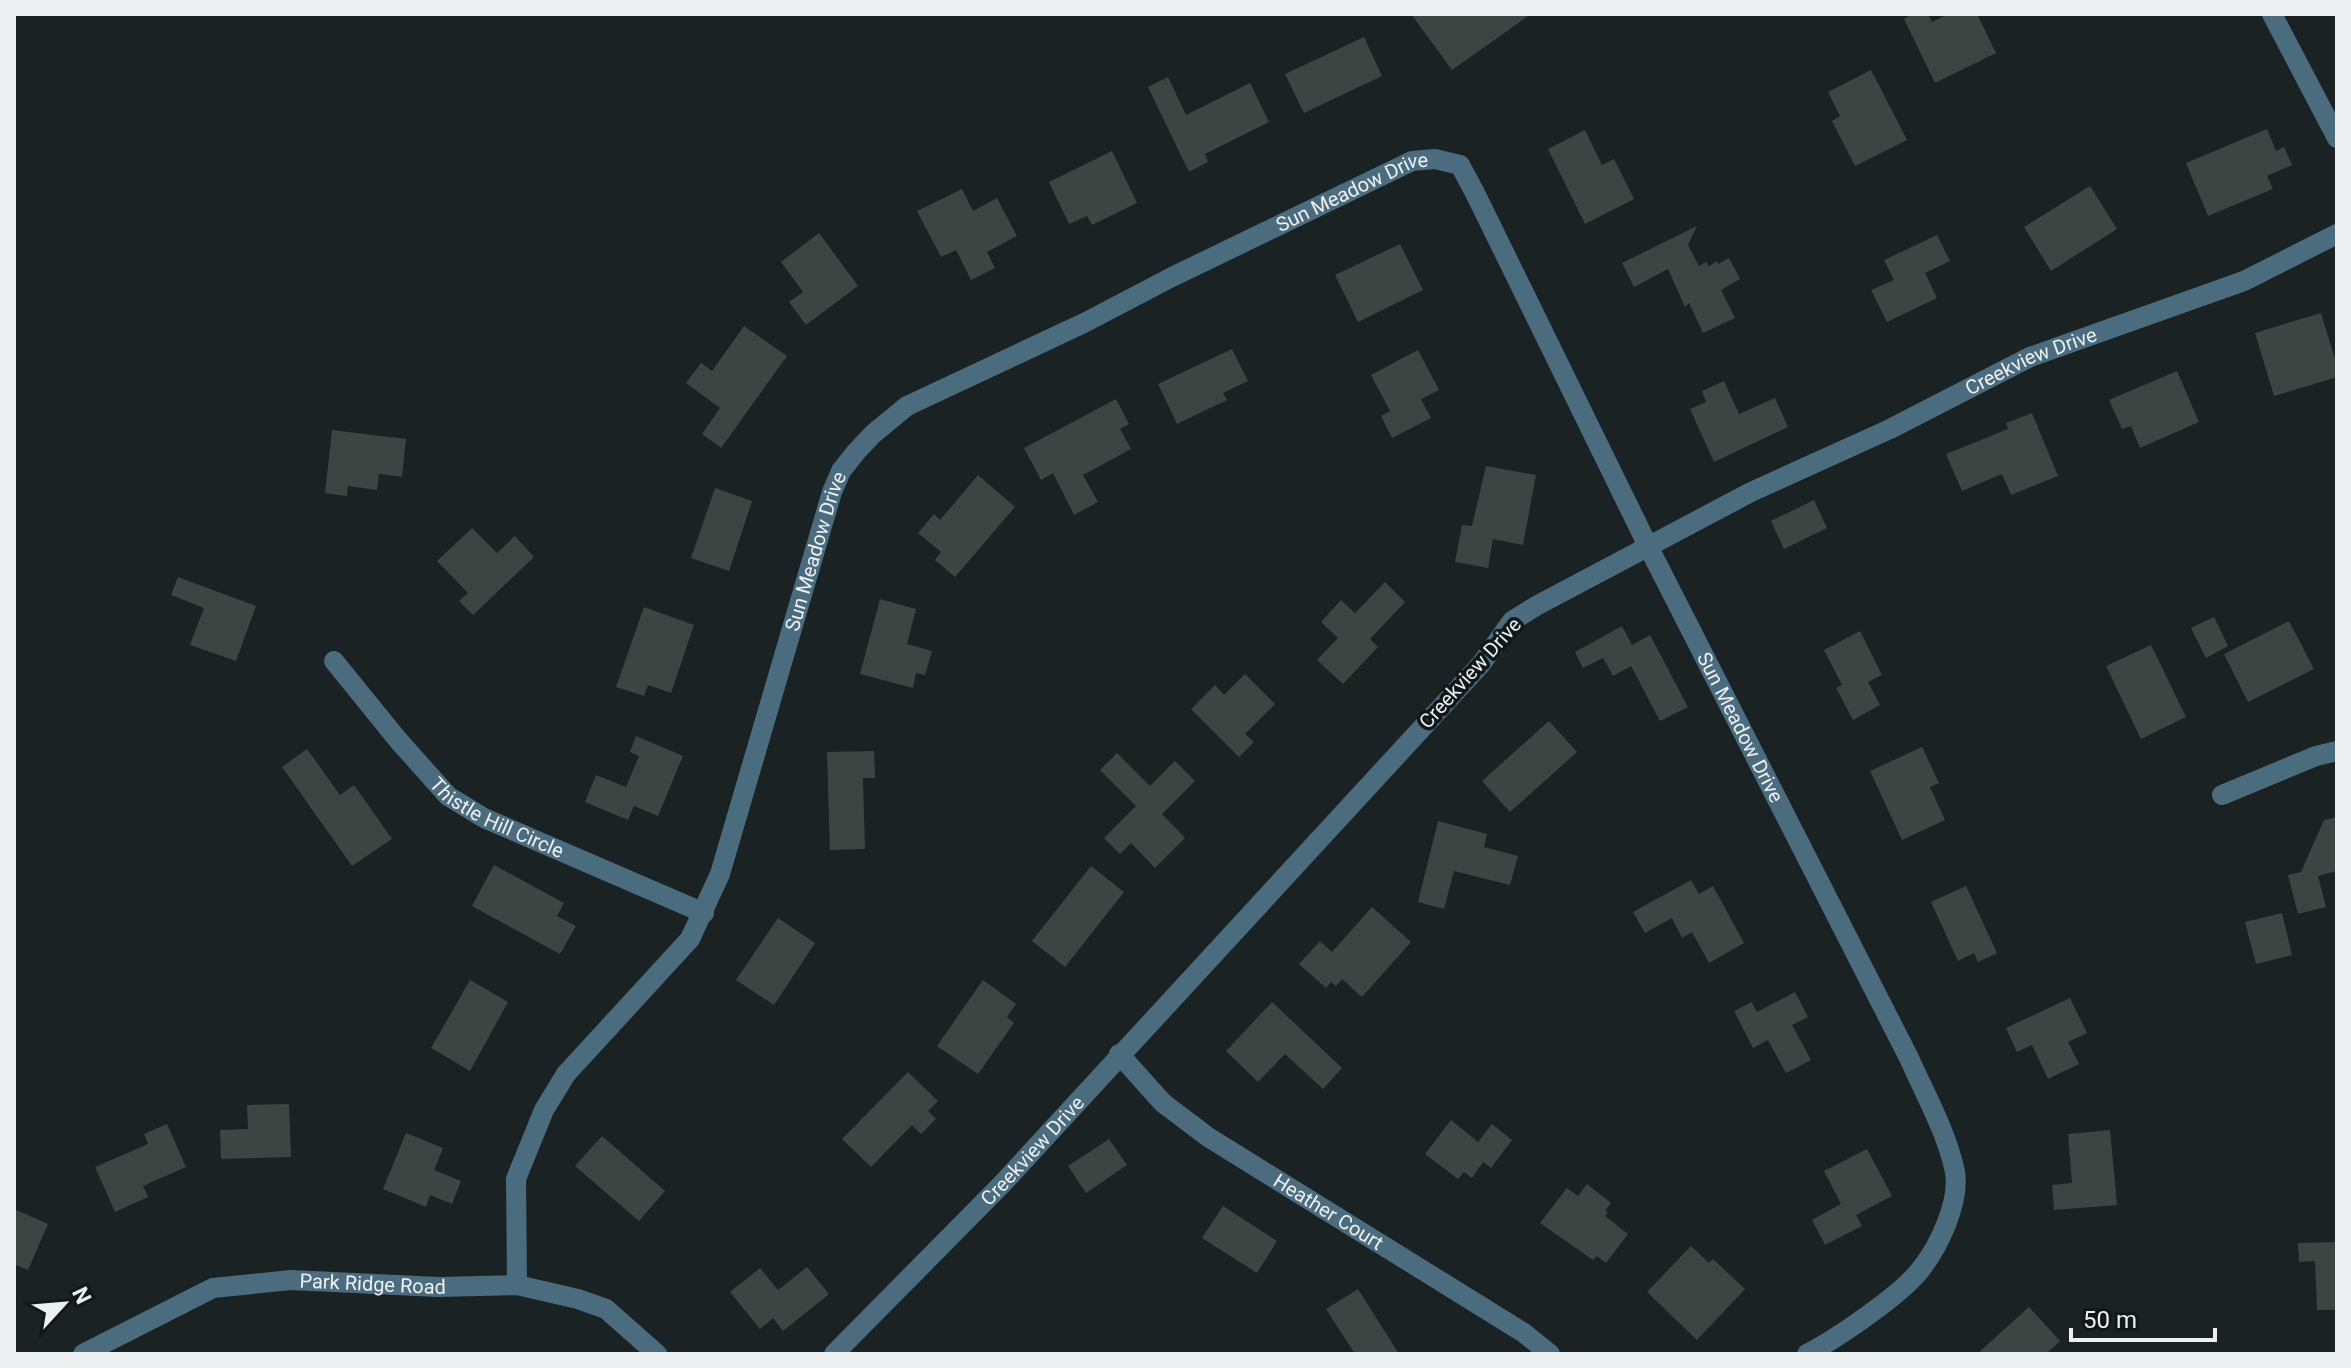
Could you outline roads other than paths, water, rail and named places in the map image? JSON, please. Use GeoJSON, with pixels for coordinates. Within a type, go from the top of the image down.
{"type":"FeatureCollection","features":[{"type":"Feature","properties":{"kind":"street"},"geometry":{"type":"LineString","coordinates":[[2272,14],[2337,138]]}},
{"type":"Feature","properties":{"kind":"street","name":"Sun Meadow Drive"},"geometry":{"type":"LineString","coordinates":[[517,1285],[516,1179],[544,1110],[566,1074],[690,939],[704,913],[720,874],[832,492],[841,471],[873,434],[907,406],[1084,323],[1412,161],[1435,159],[1460,165],[1648,546],[1909,1058],[1945,1140],[1955,1175],[1952,1213],[1920,1270],[1884,1302],[1826,1345],[1807,1354]]}},
{"type":"Feature","properties":{"kind":"street","name":"Creekview Drive"},"geometry":{"type":"LineString","coordinates":[[834,1354],[1003,1183],[1481,664],[1512,621],[1573,585],[1751,492],[1890,429],[2030,357],[2244,281],[2337,234]]}},
{"type":"Feature","properties":{"kind":"street","name":"Thistle Hill Circle"},"geometry":{"type":"LineString","coordinates":[[334,661],[448,796],[484,818],[704,913]]}},
{"type":"Feature","properties":{"kind":"street"},"geometry":{"type":"LineString","coordinates":[[2222,795],[2316,756],[2337,751]]}},
{"type":"Feature","properties":{"kind":"street","name":"Heather Court"},"geometry":{"type":"LineString","coordinates":[[1119,1054],[1163,1103],[1208,1137],[1524,1333],[1550,1354]]}},
{"type":"Feature","properties":{"kind":"street","name":"Park Ridge Road"},"geometry":{"type":"LineString","coordinates":[[83,1354],[213,1288],[291,1280],[438,1287],[517,1285],[606,1309],[657,1354]]}}]}
